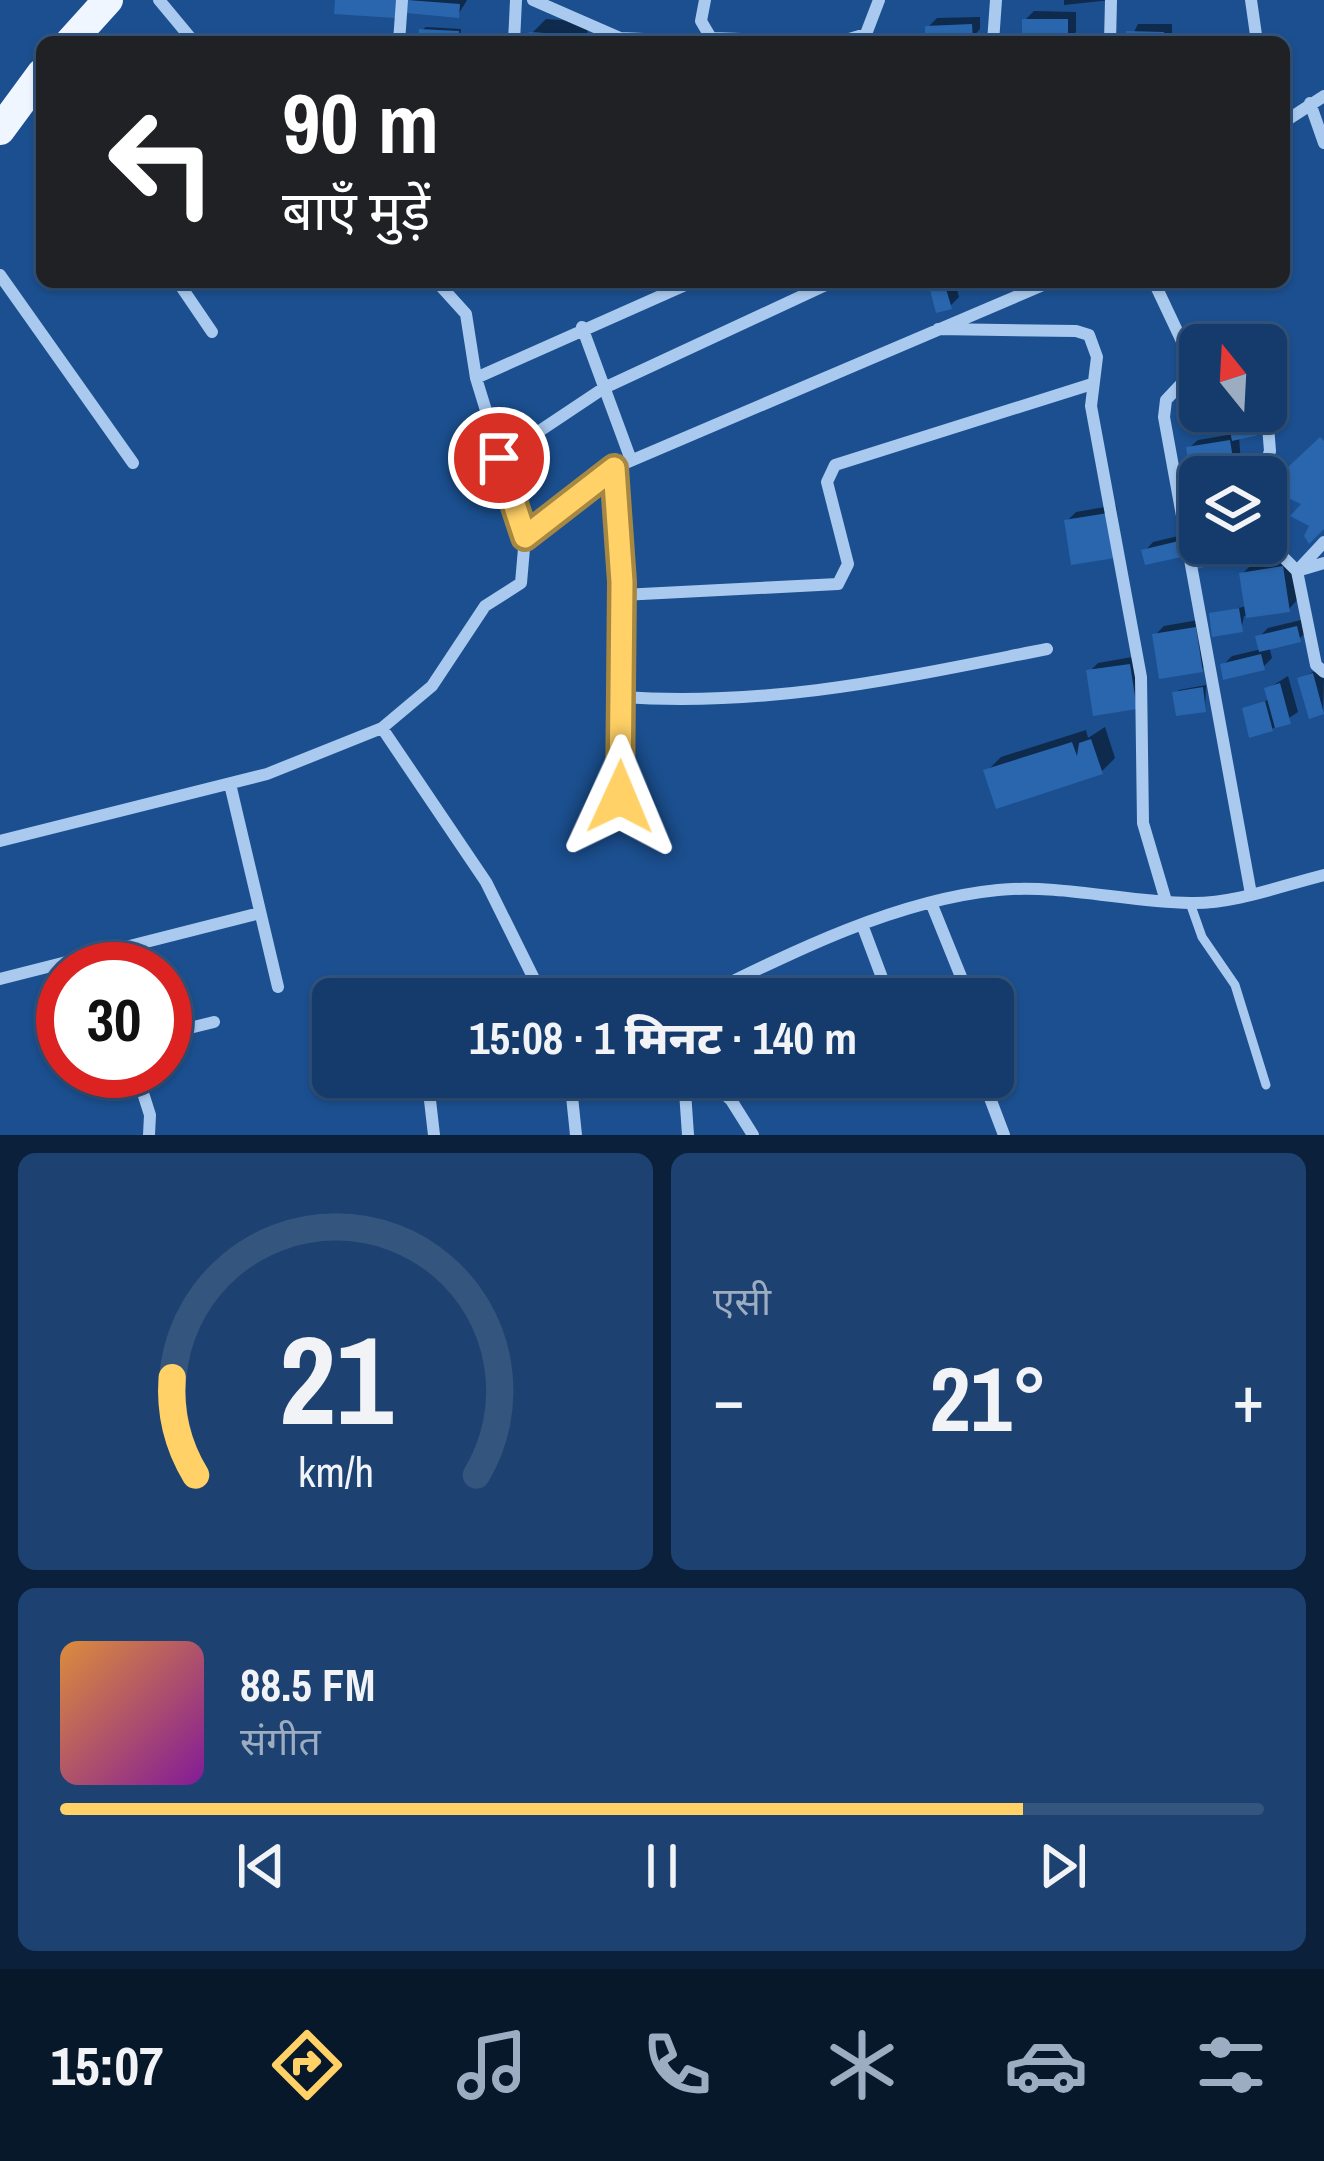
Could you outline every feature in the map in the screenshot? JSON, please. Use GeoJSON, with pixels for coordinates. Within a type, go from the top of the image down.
{"type":"FeatureCollection","features":[{"type":"Feature","properties":{"kind":"main road"},"geometry":{"type":"LineString","coordinates":[[75,36],[108,0]]}},
{"type":"Feature","properties":{"kind":"main road"},"geometry":{"type":"LineString","coordinates":[[0,130],[36,84]]}},
{"type":"Feature","properties":{"kind":"street"},"geometry":{"type":"LineString","coordinates":[[159,0],[189,36]]}},
{"type":"Feature","properties":{"kind":"street"},"geometry":{"type":"LineString","coordinates":[[399,36],[402,0]]}},
{"type":"Feature","properties":{"kind":"street"},"geometry":{"type":"LineString","coordinates":[[514,36],[515,0]]}},
{"type":"Feature","properties":{"kind":"street"},"geometry":{"type":"LineString","coordinates":[[533,0],[615,36]]}},
{"type":"Feature","properties":{"kind":"street"},"geometry":{"type":"LineString","coordinates":[[705,0],[701,21],[710,36]]}},
{"type":"Feature","properties":{"kind":"street"},"geometry":{"type":"LineString","coordinates":[[859,36],[866,34],[880,0]]}},
{"type":"Feature","properties":{"kind":"street"},"geometry":{"type":"LineString","coordinates":[[993,36],[996,0]]}},
{"type":"Feature","properties":{"kind":"street"},"geometry":{"type":"LineString","coordinates":[[1110,36],[1111,0]]}},
{"type":"Feature","properties":{"kind":"street"},"geometry":{"type":"LineString","coordinates":[[1251,0],[1256,36]]}},
{"type":"Feature","properties":{"kind":"street"},"geometry":{"type":"LineString","coordinates":[[1290,118],[1324,96]]}},
{"type":"Feature","properties":{"kind":"street"},"geometry":{"type":"LineString","coordinates":[[1310,103],[1324,143]]}},
{"type":"Feature","properties":{"kind":"street"},"geometry":{"type":"LineString","coordinates":[[0,274],[133,463]]}},
{"type":"Feature","properties":{"kind":"street"},"geometry":{"type":"LineString","coordinates":[[182,288],[212,332]]}},
{"type":"Feature","properties":{"kind":"street"},"geometry":{"type":"LineString","coordinates":[[0,841],[230,784],[382,728],[432,686],[485,606],[521,583],[525,537],[476,377],[466,314],[442,288]]}},
{"type":"Feature","properties":{"kind":"street"},"geometry":{"type":"LineString","coordinates":[[476,377],[677,288]]}},
{"type":"Feature","properties":{"kind":"street"},"geometry":{"type":"LineString","coordinates":[[499,458],[604,388],[819,288]]}},
{"type":"Feature","properties":{"kind":"street"},"geometry":{"type":"LineString","coordinates":[[525,537],[614,468],[1036,288]]}},
{"type":"Feature","properties":{"kind":"street"},"geometry":{"type":"LineString","coordinates":[[1157,288],[1179,337]]}},
{"type":"Feature","properties":{"kind":"street"},"geometry":{"type":"LineString","coordinates":[[582,327],[631,460]]}},
{"type":"Feature","properties":{"kind":"street"},"geometry":{"type":"LineString","coordinates":[[938,329],[1076,331],[1090,335],[1095,346],[1091,406],[1141,676],[1143,823],[1166,901]]}},
{"type":"Feature","properties":{"kind":"street"},"geometry":{"type":"LineString","coordinates":[[622,595],[815,590],[838,584],[848,564],[827,482],[835,465],[1092,384]]}},
{"type":"Feature","properties":{"kind":"street"},"geometry":{"type":"LineString","coordinates":[[1179,386],[1166,400],[1164,417],[1251,894]]}},
{"type":"Feature","properties":{"kind":"street"},"geometry":{"type":"LineString","coordinates":[[614,468],[622,595],[620,797]]}},
{"type":"Feature","properties":{"kind":"street"},"geometry":{"type":"LineString","coordinates":[[1297,571],[1324,542]]}},
{"type":"Feature","properties":{"kind":"street"},"geometry":{"type":"LineString","coordinates":[[1287,560],[1297,571],[1316,665],[1324,672]]}},
{"type":"Feature","properties":{"kind":"street"},"geometry":{"type":"LineString","coordinates":[[1297,571],[1324,563]]}},
{"type":"Feature","properties":{"kind":"street"},"geometry":{"type":"LineString","coordinates":[[621,697],[709,703],[807,695],[1047,649]]}},
{"type":"Feature","properties":{"kind":"street"},"geometry":{"type":"LineString","coordinates":[[382,728],[486,882],[534,978]]}},
{"type":"Feature","properties":{"kind":"street"},"geometry":{"type":"LineString","coordinates":[[230,784],[278,987]]}},
{"type":"Feature","properties":{"kind":"street"},"geometry":{"type":"LineString","coordinates":[[745,978],[863,927],[1002,890],[1190,903],[1251,894],[1324,875]]}},
{"type":"Feature","properties":{"kind":"street"},"geometry":{"type":"LineString","coordinates":[[932,905],[962,978]]}},
{"type":"Feature","properties":{"kind":"street"},"geometry":{"type":"LineString","coordinates":[[0,979],[260,913]]}},
{"type":"Feature","properties":{"kind":"street"},"geometry":{"type":"LineString","coordinates":[[863,927],[882,978]]}},
{"type":"Feature","properties":{"kind":"street"},"geometry":{"type":"LineString","coordinates":[[192,1027],[214,1022]]}},
{"type":"Feature","properties":{"kind":"street"},"geometry":{"type":"LineString","coordinates":[[145,1098],[149,1135]]}},
{"type":"Feature","properties":{"kind":"street"},"geometry":{"type":"LineString","coordinates":[[430,1098],[434,1135]]}},
{"type":"Feature","properties":{"kind":"street"},"geometry":{"type":"LineString","coordinates":[[572,1098],[576,1135]]}},
{"type":"Feature","properties":{"kind":"street"},"geometry":{"type":"LineString","coordinates":[[685,1098],[688,1135]]}},
{"type":"Feature","properties":{"kind":"street"},"geometry":{"type":"LineString","coordinates":[[729,1098],[753,1135]]}},
{"type":"Feature","properties":{"kind":"street"},"geometry":{"type":"LineString","coordinates":[[990,1098],[1004,1135]]}},
{"type":"Feature","properties":{"kind":"lane"},"geometry":{"type":"LineString","coordinates":[[1190,903],[1202,937],[1234,986],[1266,1085]]}},
{"type":"Feature","properties":{"kind":"building"},"geometry":{"type":"Polygon","coordinates":[[[335,0],[397,0],[395,18],[334,14],[335,0]]]}},
{"type":"Feature","properties":{"kind":"building"},"geometry":{"type":"Polygon","coordinates":[[[407,0],[460,4],[459,18],[406,13],[407,0]]]}},
{"type":"Feature","properties":{"kind":"building"},"geometry":{"type":"Polygon","coordinates":[[[1022,19],[1068,19],[1068,36],[1022,36],[1022,19]]]}},
{"type":"Feature","properties":{"kind":"building"},"geometry":{"type":"Polygon","coordinates":[[[972,24],[973,36],[925,36],[925,26],[972,24]]]}},
{"type":"Feature","properties":{"kind":"building"},"geometry":{"type":"Polygon","coordinates":[[[419,29],[459,31],[459,36],[418,36],[419,29]]]}},
{"type":"Feature","properties":{"kind":"building"},"geometry":{"type":"Polygon","coordinates":[[[1126,31],[1164,32],[1164,36],[1126,36],[1126,31]]]}},
{"type":"Feature","properties":{"kind":"building"},"geometry":{"type":"Polygon","coordinates":[[[529,32],[576,35],[576,36],[529,36],[529,32]]]}},
{"type":"Feature","properties":{"kind":"building"},"geometry":{"type":"Polygon","coordinates":[[[930,288],[946,288],[952,309],[936,313],[930,288]]]}},
{"type":"Feature","properties":{"kind":"building"},"geometry":{"type":"Polygon","coordinates":[[[1230,432],[1263,432],[1263,434],[1232,441],[1230,432]]]}},
{"type":"Feature","properties":{"kind":"building"},"geometry":{"type":"Polygon","coordinates":[[[1320,437],[1324,441],[1324,529],[1309,544],[1304,536],[1309,526],[1290,516],[1301,504],[1287,497],[1287,468],[1320,437]]]}},
{"type":"Feature","properties":{"kind":"building"},"geometry":{"type":"Polygon","coordinates":[[[1230,440],[1233,456],[1187,456],[1186,447],[1230,440]]]}},
{"type":"Feature","properties":{"kind":"building"},"geometry":{"type":"Polygon","coordinates":[[[1108,513],[1115,558],[1071,565],[1064,520],[1108,513]]]}},
{"type":"Feature","properties":{"kind":"building"},"geometry":{"type":"Polygon","coordinates":[[[1179,541],[1179,558],[1145,565],[1141,550],[1179,541]]]}},
{"type":"Feature","properties":{"kind":"building"},"geometry":{"type":"Polygon","coordinates":[[[1283,566],[1290,612],[1246,618],[1239,573],[1283,566]]]}},
{"type":"Feature","properties":{"kind":"building"},"geometry":{"type":"Polygon","coordinates":[[[1239,608],[1243,632],[1212,637],[1209,613],[1239,608]]]}},
{"type":"Feature","properties":{"kind":"building"},"geometry":{"type":"Polygon","coordinates":[[[1297,626],[1301,642],[1259,652],[1255,636],[1297,626]]]}},
{"type":"Feature","properties":{"kind":"building"},"geometry":{"type":"Polygon","coordinates":[[[1196,627],[1203,672],[1159,679],[1152,634],[1196,627]]]}},
{"type":"Feature","properties":{"kind":"building"},"geometry":{"type":"Polygon","coordinates":[[[1261,654],[1265,670],[1223,680],[1220,664],[1261,654]]]}},
{"type":"Feature","properties":{"kind":"building"},"geometry":{"type":"Polygon","coordinates":[[[1130,664],[1137,709],[1093,716],[1086,670],[1130,664]]]}},
{"type":"Feature","properties":{"kind":"building"},"geometry":{"type":"Polygon","coordinates":[[[1313,673],[1324,714],[1309,719],[1297,678],[1313,673]]]}},
{"type":"Feature","properties":{"kind":"building"},"geometry":{"type":"Polygon","coordinates":[[[1280,683],[1291,724],[1275,728],[1264,688],[1280,683]]]}},
{"type":"Feature","properties":{"kind":"building"},"geometry":{"type":"Polygon","coordinates":[[[1203,687],[1206,712],[1176,716],[1172,692],[1203,687]]]}},
{"type":"Feature","properties":{"kind":"building"},"geometry":{"type":"Polygon","coordinates":[[[1265,701],[1273,731],[1249,738],[1242,708],[1265,701]]]}},
{"type":"Feature","properties":{"kind":"building"},"geometry":{"type":"Polygon","coordinates":[[[1091,739],[1103,774],[996,809],[983,770],[1072,742],[1077,756],[1079,743],[1091,739]]]}},
{"type":"Feature","properties":{"kind":"route"},"geometry":{"type":"LineString","coordinates":[[499,458],[525,537],[614,468],[622,582],[620,797]]}}]}
